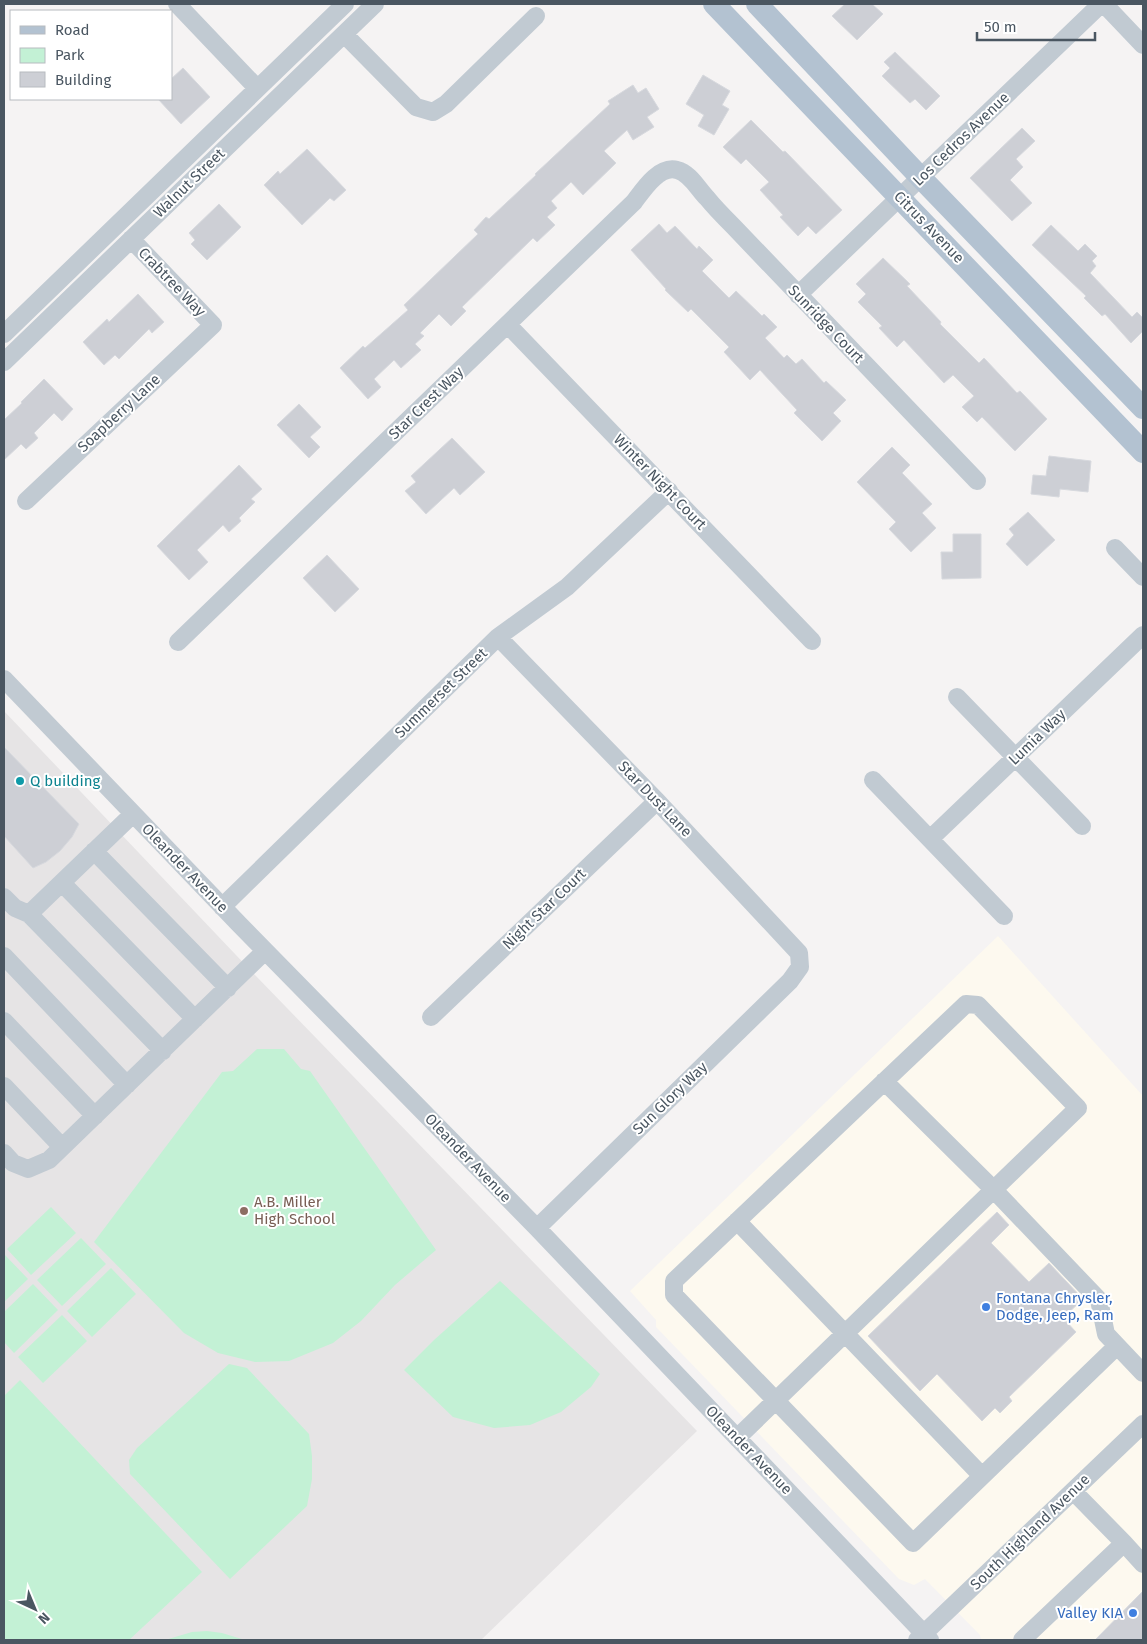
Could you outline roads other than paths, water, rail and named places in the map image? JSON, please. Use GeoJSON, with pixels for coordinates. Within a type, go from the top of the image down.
{"type":"FeatureCollection","features":[{"type":"Feature","properties":{"kind":"main road","name":"Citrus Avenue"},"geometry":{"type":"LineString","coordinates":[[714,4],[1143,452]]}},
{"type":"Feature","properties":{"kind":"main road","name":"Citrus Avenue"},"geometry":{"type":"LineString","coordinates":[[756,4],[1143,408]]}},
{"type":"Feature","properties":{"kind":"street"},"geometry":{"type":"LineString","coordinates":[[177,4],[257,88]]}},
{"type":"Feature","properties":{"kind":"street","name":"Walnut Street"},"geometry":{"type":"LineString","coordinates":[[4,334],[345,4]]}},
{"type":"Feature","properties":{"kind":"street","name":"Walnut Street"},"geometry":{"type":"LineString","coordinates":[[4,362],[375,4]]}},
{"type":"Feature","properties":{"kind":"street"},"geometry":{"type":"LineString","coordinates":[[1102,4],[1143,45]]}},
{"type":"Feature","properties":{"kind":"street","name":"Los Cedros Avenue"},"geometry":{"type":"LineString","coordinates":[[798,295],[1102,4]]}},
{"type":"Feature","properties":{"kind":"street"},"geometry":{"type":"LineString","coordinates":[[344,34],[416,107],[432,112],[446,104],[536,16]]}},
{"type":"Feature","properties":{"kind":"street","name":"Sunridge Court"},"geometry":{"type":"LineString","coordinates":[[675,169],[688,176],[798,295],[977,481]]}},
{"type":"Feature","properties":{"kind":"street","name":"Star Crest Way"},"geometry":{"type":"LineString","coordinates":[[178,642],[508,325],[634,202],[649,183],[668,170],[675,169]]}},
{"type":"Feature","properties":{"kind":"street","name":"Crabtree Way"},"geometry":{"type":"LineString","coordinates":[[131,239],[212,325]]}},
{"type":"Feature","properties":{"kind":"street","name":"Soapberry Lane"},"geometry":{"type":"LineString","coordinates":[[26,500],[212,325]]}},
{"type":"Feature","properties":{"kind":"street","name":"Winter Night Court"},"geometry":{"type":"LineString","coordinates":[[508,325],[812,641]]}},
{"type":"Feature","properties":{"kind":"street","name":"Summerset Street"},"geometry":{"type":"LineString","coordinates":[[222,907],[498,637],[567,587],[669,491]]}},
{"type":"Feature","properties":{"kind":"street"},"geometry":{"type":"LineString","coordinates":[[1115,548],[1143,577]]}},
{"type":"Feature","properties":{"kind":"street","name":"Lumia Way"},"geometry":{"type":"LineString","coordinates":[[930,839],[1143,635]]}},
{"type":"Feature","properties":{"kind":"street","name":"Star Dust Lane"},"geometry":{"type":"LineString","coordinates":[[498,637],[657,801],[799,953],[800,967]]}},
{"type":"Feature","properties":{"kind":"street","name":"Oleander Avenue"},"geometry":{"type":"LineString","coordinates":[[4,681],[222,907],[537,1228],[924,1638]]}},
{"type":"Feature","properties":{"kind":"street"},"geometry":{"type":"LineString","coordinates":[[957,697],[1082,826]]}},
{"type":"Feature","properties":{"kind":"street"},"geometry":{"type":"LineString","coordinates":[[872,780],[1004,916]]}},
{"type":"Feature","properties":{"kind":"street","name":"Night Star Court"},"geometry":{"type":"LineString","coordinates":[[431,1017],[657,801]]}},
{"type":"Feature","properties":{"kind":"street"},"geometry":{"type":"LineString","coordinates":[[29,914],[133,814]]}},
{"type":"Feature","properties":{"kind":"street"},"geometry":{"type":"LineString","coordinates":[[94,851],[228,988]]}},
{"type":"Feature","properties":{"kind":"street"},"geometry":{"type":"LineString","coordinates":[[62,883],[195,1019]]}},
{"type":"Feature","properties":{"kind":"street"},"geometry":{"type":"LineString","coordinates":[[4,897],[15,908],[29,914],[163,1051]]}},
{"type":"Feature","properties":{"kind":"street"},"geometry":{"type":"LineString","coordinates":[[4,1153],[13,1163],[28,1168],[49,1160],[265,951]]}},
{"type":"Feature","properties":{"kind":"street"},"geometry":{"type":"LineString","coordinates":[[4,956],[127,1085]]}},
{"type":"Feature","properties":{"kind":"street","name":"Sun Glory Way"},"geometry":{"type":"LineString","coordinates":[[537,1228],[790,981],[800,967]]}},
{"type":"Feature","properties":{"kind":"street"},"geometry":{"type":"LineString","coordinates":[[737,1438],[775,1401],[994,1190],[1078,1108],[978,1005],[966,1004],[674,1281],[674,1295],[775,1401],[913,1543],[1118,1346]]}},
{"type":"Feature","properties":{"kind":"street"},"geometry":{"type":"LineString","coordinates":[[4,1021],[95,1116]]}},
{"type":"Feature","properties":{"kind":"street"},"geometry":{"type":"LineString","coordinates":[[884,1081],[994,1190],[1099,1300],[1106,1334],[1143,1373]]}},
{"type":"Feature","properties":{"kind":"street"},"geometry":{"type":"LineString","coordinates":[[4,1086],[62,1147]]}},
{"type":"Feature","properties":{"kind":"street"},"geometry":{"type":"LineString","coordinates":[[737,1220],[982,1476]]}},
{"type":"Feature","properties":{"kind":"street","name":"South Highland Avenue"},"geometry":{"type":"LineString","coordinates":[[924,1638],[1143,1424]]}},
{"type":"Feature","properties":{"kind":"street"},"geometry":{"type":"LineString","coordinates":[[1073,1491],[1143,1564]]}},
{"type":"Feature","properties":{"kind":"street"},"geometry":{"type":"LineString","coordinates":[[1022,1640],[1124,1543]]}},
{"type":"Feature","properties":{"kind":"place","name":"Q building"},"geometry":{"type":"Point","coordinates":[20,781]}},
{"type":"Feature","properties":{"kind":"place","name":"A.B. Miller High School"},"geometry":{"type":"Point","coordinates":[244,1211]}},
{"type":"Feature","properties":{"kind":"place","name":"Fontana Chrysler, Dodge, Jeep, Ram"},"geometry":{"type":"Point","coordinates":[986,1307]}},
{"type":"Feature","properties":{"kind":"place","name":"Valley KIA"},"geometry":{"type":"Point","coordinates":[1133,1613]}}]}
